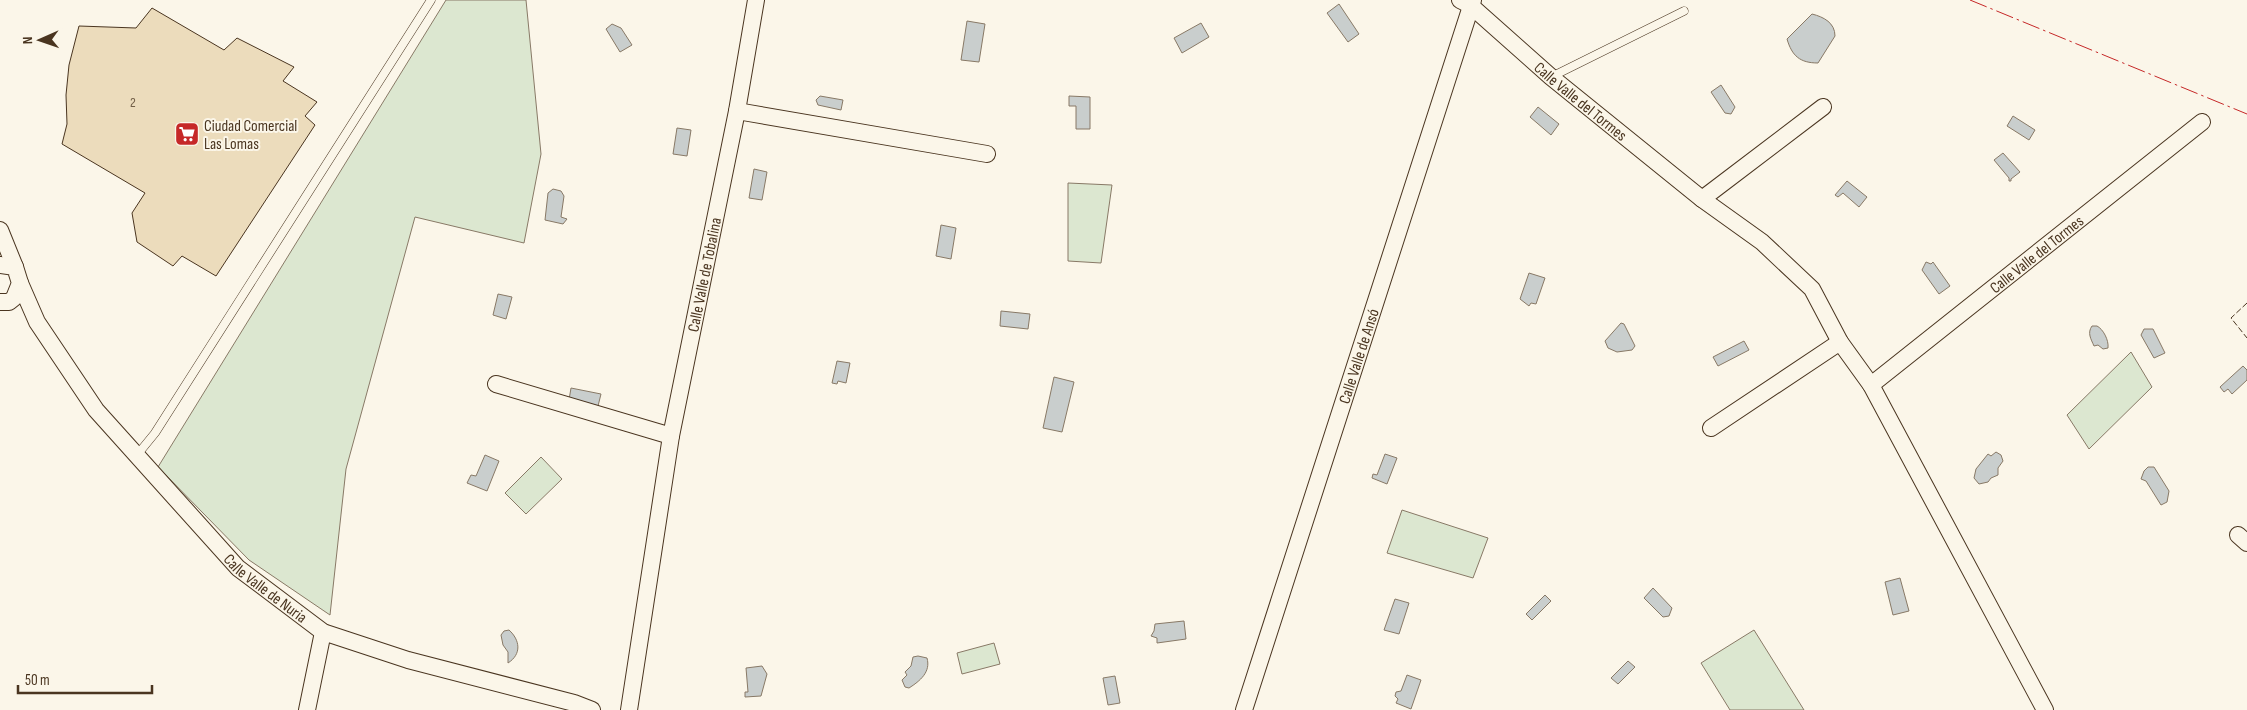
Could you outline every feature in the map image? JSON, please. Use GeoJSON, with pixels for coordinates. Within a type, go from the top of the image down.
{"type":"FeatureCollection","features":[{"type":"Feature","properties":{"kind":"street","name":"Calle Valle de Tobalina"},"geometry":{"type":"LineString","coordinates":[[629,710],[671,436],[737,111],[756,0]]}},
{"type":"Feature","properties":{"kind":"street","name":"Calle Valle del Tormes"},"geometry":{"type":"LineString","coordinates":[[1468,2],[1551,77],[1702,199],[1762,242],[1812,290],[1840,342],[1871,385],[2045,710]]}},
{"type":"Feature","properties":{"kind":"street","name":"Calle Valle de Ansó"},"geometry":{"type":"LineString","coordinates":[[1244,710],[1468,2]]}},
{"type":"Feature","properties":{"kind":"street"},"geometry":{"type":"LineString","coordinates":[[1702,199],[1823,107]]}},
{"type":"Feature","properties":{"kind":"street"},"geometry":{"type":"LineString","coordinates":[[737,111],[987,154]]}},
{"type":"Feature","properties":{"kind":"street","name":"Calle Valle del Tormes"},"geometry":{"type":"LineString","coordinates":[[1871,385],[2202,122]]}},
{"type":"Feature","properties":{"kind":"street"},"geometry":{"type":"LineString","coordinates":[[0,230],[7,266]]}},
{"type":"Feature","properties":{"kind":"street","name":"Calle Valle de Nuria"},"geometry":{"type":"LineString","coordinates":[[7,266],[20,283],[37,322],[96,410],[238,568],[323,632],[408,660],[574,703],[592,710]]}},
{"type":"Feature","properties":{"kind":"street"},"geometry":{"type":"LineString","coordinates":[[4,302],[14,298],[20,283]]}},
{"type":"Feature","properties":{"kind":"street","name":"Calle Valle de Nuria"},"geometry":{"type":"LineString","coordinates":[[4,302],[37,322]]}},
{"type":"Feature","properties":{"kind":"street"},"geometry":{"type":"LineString","coordinates":[[1711,428],[1840,342]]}},
{"type":"Feature","properties":{"kind":"street"},"geometry":{"type":"LineString","coordinates":[[496,384],[671,436]]}},
{"type":"Feature","properties":{"kind":"street"},"geometry":{"type":"LineString","coordinates":[[307,710],[323,632]]}},
{"type":"Feature","properties":{"kind":"lane"},"geometry":{"type":"LineString","coordinates":[[137,455],[155,433],[431,0]]}},
{"type":"Feature","properties":{"kind":"lane"},"geometry":{"type":"LineString","coordinates":[[1551,77],[1684,11]]}},
{"type":"Feature","properties":{"kind":"green space"},"geometry":{"type":"Polygon","coordinates":[[[446,0],[526,0],[541,154],[524,243],[415,217],[346,469],[330,615],[249,560],[158,467],[446,0]]]}},
{"type":"Feature","properties":{"kind":"green space"},"geometry":{"type":"Polygon","coordinates":[[[1068,183],[1112,185],[1101,263],[1068,261],[1068,183]]]}},
{"type":"Feature","properties":{"kind":"green space"},"geometry":{"type":"Polygon","coordinates":[[[2131,352],[2152,387],[2089,449],[2067,415],[2131,352]]]}},
{"type":"Feature","properties":{"kind":"green space"},"geometry":{"type":"Polygon","coordinates":[[[541,457],[562,479],[526,514],[505,493],[541,457]]]}},
{"type":"Feature","properties":{"kind":"green space"},"geometry":{"type":"Polygon","coordinates":[[[1402,510],[1488,538],[1473,578],[1387,553],[1402,510]]]}},
{"type":"Feature","properties":{"kind":"green space"},"geometry":{"type":"Polygon","coordinates":[[[1754,630],[1804,710],[1730,710],[1701,663],[1754,630]]]}},
{"type":"Feature","properties":{"kind":"green space"},"geometry":{"type":"Polygon","coordinates":[[[994,643],[1000,664],[962,674],[957,653],[994,643]]]}},
{"type":"Feature","properties":{"kind":"shaded area"},"geometry":{"type":"Polygon","coordinates":[[[1339,4],[1359,34],[1348,42],[1327,13],[1339,4]]]}},
{"type":"Feature","properties":{"kind":"shaded area"},"geometry":{"type":"Polygon","coordinates":[[[1812,14],[1828,21],[1835,31],[1835,36],[1818,63],[1806,62],[1794,54],[1787,39],[1812,14]]]}},
{"type":"Feature","properties":{"kind":"shaded area"},"geometry":{"type":"Polygon","coordinates":[[[967,21],[985,24],[979,62],[961,60],[967,21]]]}},
{"type":"Feature","properties":{"kind":"shaded area"},"geometry":{"type":"Polygon","coordinates":[[[1201,23],[1209,37],[1182,53],[1174,38],[1201,23]]]}},
{"type":"Feature","properties":{"kind":"shaded area"},"geometry":{"type":"Polygon","coordinates":[[[612,24],[621,28],[632,45],[620,52],[606,29],[612,24]]]}},
{"type":"Feature","properties":{"kind":"shaded area"},"geometry":{"type":"Polygon","coordinates":[[[1721,85],[1735,107],[1731,114],[1725,113],[1711,92],[1721,85]]]}},
{"type":"Feature","properties":{"kind":"shaded area"},"geometry":{"type":"Polygon","coordinates":[[[820,96],[843,100],[841,110],[818,105],[816,100],[820,96]]]}},
{"type":"Feature","properties":{"kind":"shaded area"},"geometry":{"type":"Polygon","coordinates":[[[1069,96],[1090,97],[1090,129],[1076,129],[1076,106],[1069,106],[1069,96]]]}},
{"type":"Feature","properties":{"kind":"shaded area"},"geometry":{"type":"Polygon","coordinates":[[[1538,107],[1559,124],[1551,135],[1530,117],[1538,107]]]}},
{"type":"Feature","properties":{"kind":"shaded area"},"geometry":{"type":"Polygon","coordinates":[[[2013,116],[2035,130],[2029,140],[2007,126],[2013,116]]]}},
{"type":"Feature","properties":{"kind":"shaded area"},"geometry":{"type":"Polygon","coordinates":[[[677,128],[691,130],[687,156],[673,154],[677,128]]]}},
{"type":"Feature","properties":{"kind":"shaded area"},"geometry":{"type":"Polygon","coordinates":[[[2003,153],[2020,172],[2011,181],[2009,181],[2009,178],[1994,160],[2003,153]]]}},
{"type":"Feature","properties":{"kind":"shaded area"},"geometry":{"type":"Polygon","coordinates":[[[754,169],[767,172],[762,200],[749,198],[754,169]]]}},
{"type":"Feature","properties":{"kind":"shaded area"},"geometry":{"type":"Polygon","coordinates":[[[1847,181],[1867,197],[1859,207],[1843,193],[1838,197],[1835,195],[1847,181]]]}},
{"type":"Feature","properties":{"kind":"shaded area"},"geometry":{"type":"Polygon","coordinates":[[[553,189],[561,191],[564,196],[561,217],[567,219],[563,224],[545,220],[548,193],[553,189]]]}},
{"type":"Feature","properties":{"kind":"shaded area"},"geometry":{"type":"Polygon","coordinates":[[[941,225],[956,228],[951,259],[936,256],[941,225]]]}},
{"type":"Feature","properties":{"kind":"shaded area"},"geometry":{"type":"Polygon","coordinates":[[[1926,262],[1931,264],[1933,262],[1950,286],[1939,294],[1922,270],[1926,262]]]}},
{"type":"Feature","properties":{"kind":"shaded area"},"geometry":{"type":"Polygon","coordinates":[[[1529,273],[1545,278],[1536,304],[1531,303],[1529,306],[1520,299],[1529,273]]]}},
{"type":"Feature","properties":{"kind":"shaded area"},"geometry":{"type":"Polygon","coordinates":[[[498,294],[512,297],[506,319],[493,315],[498,294]]]}},
{"type":"Feature","properties":{"kind":"shaded area"},"geometry":{"type":"Polygon","coordinates":[[[1001,311],[1030,314],[1028,329],[1000,326],[1001,311]]]}},
{"type":"Feature","properties":{"kind":"shaded area"},"geometry":{"type":"Polygon","coordinates":[[[1621,323],[1624,324],[1635,346],[1632,350],[1617,352],[1608,348],[1605,341],[1621,323]]]}},
{"type":"Feature","properties":{"kind":"shaded area"},"geometry":{"type":"Polygon","coordinates":[[[2092,326],[2099,327],[2103,332],[2107,338],[2108,348],[2103,349],[2098,345],[2094,346],[2090,334],[2092,326]]]}},
{"type":"Feature","properties":{"kind":"shaded area"},"geometry":{"type":"Polygon","coordinates":[[[2144,329],[2153,329],[2165,353],[2154,358],[2141,335],[2144,329]]]}},
{"type":"Feature","properties":{"kind":"shaded area"},"geometry":{"type":"Polygon","coordinates":[[[1744,341],[1749,350],[1718,366],[1713,357],[1744,341]]]}},
{"type":"Feature","properties":{"kind":"shaded area"},"geometry":{"type":"Polygon","coordinates":[[[837,361],[850,363],[846,383],[838,381],[837,384],[832,383],[837,361]]]}},
{"type":"Feature","properties":{"kind":"shaded area"},"geometry":{"type":"Polygon","coordinates":[[[2243,366],[2247,370],[2247,380],[2232,394],[2228,389],[2224,392],[2220,387],[2243,366]]]}},
{"type":"Feature","properties":{"kind":"shaded area"},"geometry":{"type":"Polygon","coordinates":[[[1054,377],[1074,382],[1062,432],[1043,428],[1054,377]]]}},
{"type":"Feature","properties":{"kind":"shaded area"},"geometry":{"type":"Polygon","coordinates":[[[571,388],[601,394],[598,406],[569,400],[571,388]]]}},
{"type":"Feature","properties":{"kind":"shaded area"},"geometry":{"type":"Polygon","coordinates":[[[1996,452],[2001,455],[2003,461],[1998,468],[1998,475],[1991,478],[1988,482],[1979,484],[1974,478],[1976,469],[1988,454],[1991,456],[1996,452]]]}},
{"type":"Feature","properties":{"kind":"shaded area"},"geometry":{"type":"Polygon","coordinates":[[[1385,454],[1397,458],[1387,484],[1372,478],[1373,474],[1377,475],[1385,454]]]}},
{"type":"Feature","properties":{"kind":"shaded area"},"geometry":{"type":"Polygon","coordinates":[[[485,455],[499,461],[487,491],[467,483],[471,475],[476,476],[485,455]]]}},
{"type":"Feature","properties":{"kind":"shaded area"},"geometry":{"type":"Polygon","coordinates":[[[2148,467],[2154,467],[2169,491],[2167,502],[2161,505],[2146,481],[2141,479],[2148,467]]]}},
{"type":"Feature","properties":{"kind":"shaded area"},"geometry":{"type":"Polygon","coordinates":[[[1900,578],[1909,611],[1893,615],[1885,582],[1900,578]]]}},
{"type":"Feature","properties":{"kind":"shaded area"},"geometry":{"type":"Polygon","coordinates":[[[1653,588],[1672,608],[1669,616],[1663,617],[1644,598],[1653,588]]]}},
{"type":"Feature","properties":{"kind":"shaded area"},"geometry":{"type":"Polygon","coordinates":[[[1545,595],[1551,601],[1532,620],[1526,614],[1545,595]]]}},
{"type":"Feature","properties":{"kind":"shaded area"},"geometry":{"type":"Polygon","coordinates":[[[1395,599],[1409,603],[1399,634],[1384,630],[1395,599]]]}},
{"type":"Feature","properties":{"kind":"shaded area"},"geometry":{"type":"Polygon","coordinates":[[[1184,621],[1186,639],[1157,643],[1157,638],[1151,636],[1155,624],[1184,621]]]}},
{"type":"Feature","properties":{"kind":"shaded area"},"geometry":{"type":"Polygon","coordinates":[[[509,630],[513,634],[518,647],[516,655],[508,663],[508,652],[503,645],[501,635],[504,631],[509,630]]]}},
{"type":"Feature","properties":{"kind":"shaded area"},"geometry":{"type":"Polygon","coordinates":[[[913,657],[927,658],[926,672],[921,679],[909,688],[905,687],[902,680],[907,675],[905,672],[911,666],[913,657]]]}},
{"type":"Feature","properties":{"kind":"shaded area"},"geometry":{"type":"Polygon","coordinates":[[[1628,661],[1635,667],[1618,684],[1611,678],[1628,661]]]}},
{"type":"Feature","properties":{"kind":"shaded area"},"geometry":{"type":"Polygon","coordinates":[[[762,666],[767,674],[761,696],[745,697],[745,692],[748,692],[746,668],[762,666]]]}},
{"type":"Feature","properties":{"kind":"shaded area"},"geometry":{"type":"Polygon","coordinates":[[[1407,675],[1421,680],[1411,709],[1396,703],[1398,699],[1395,696],[1396,692],[1401,691],[1407,675]]]}},
{"type":"Feature","properties":{"kind":"shaded area"},"geometry":{"type":"Polygon","coordinates":[[[1115,676],[1120,703],[1108,705],[1103,678],[1115,676]]]}},
{"type":"Feature","properties":{"kind":"building","name":"Ciudad Comercial Las Lomas"},"geometry":{"type":"Polygon","coordinates":[[[152,8],[224,50],[237,38],[294,67],[283,81],[317,102],[305,116],[315,125],[216,276],[182,256],[173,266],[137,242],[132,213],[145,193],[62,144],[67,124],[66,95],[69,65],[79,26],[136,28],[152,8]]]}},
{"type":"Feature","properties":{"kind":"fence"},"geometry":{"type":"LineString","coordinates":[[2247,303],[2231,318],[2247,338]]}},
{"type":"Feature","properties":{"kind":"power"},"geometry":{"type":"LineString","coordinates":[[1970,0],[2247,114]]}},
{"type":"Feature","properties":{"kind":"place","name":"Ciudad Comercial Las Lomas"},"geometry":{"type":"Point","coordinates":[187,134]}}]}
